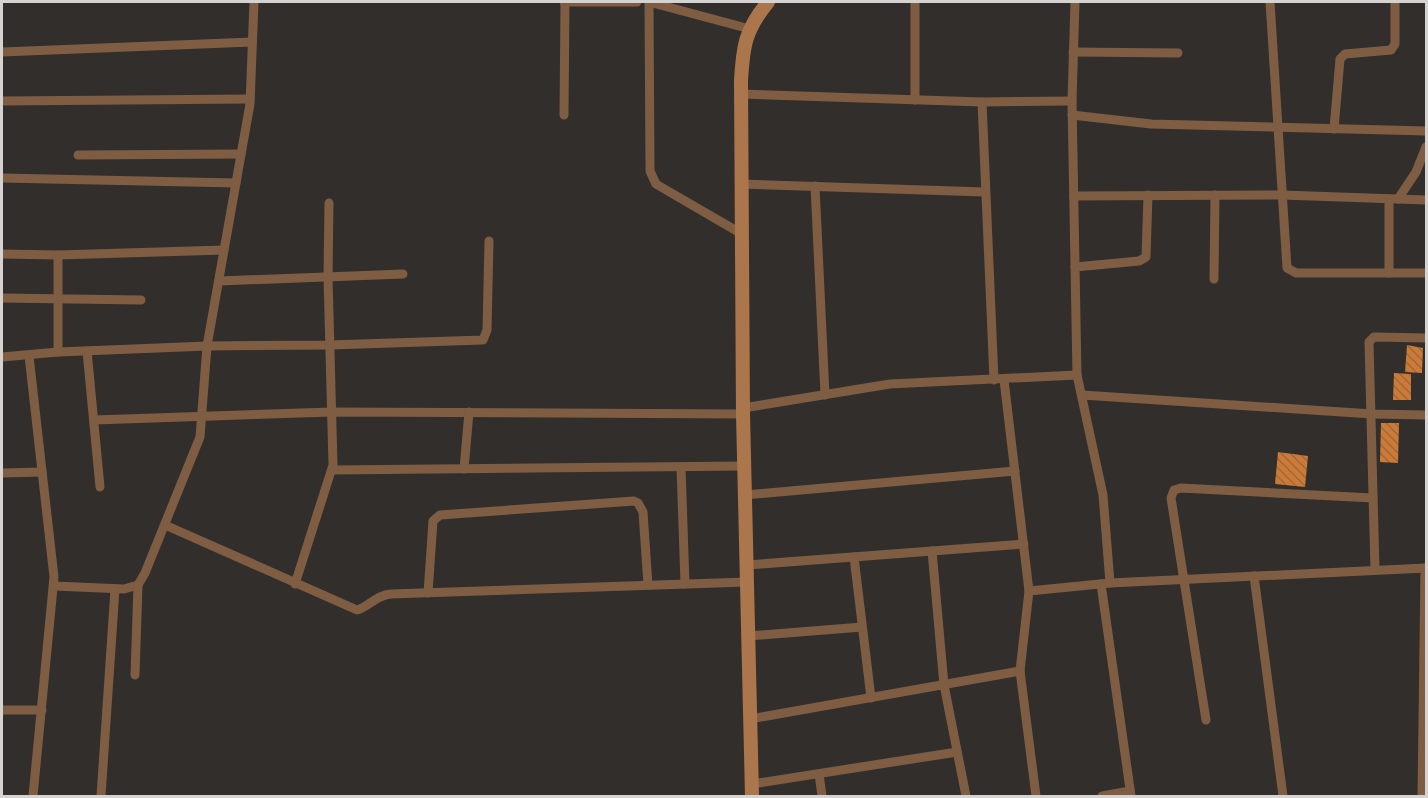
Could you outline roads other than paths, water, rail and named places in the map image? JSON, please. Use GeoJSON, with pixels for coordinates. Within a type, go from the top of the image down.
{"type":"FeatureCollection","features":[{"type":"Feature","properties":{"kind":"street"},"geometry":{"type":"LineString","coordinates":[[135,675],[138,585],[198,443],[207,346],[250,99],[254,2]]}},
{"type":"Feature","properties":{"kind":"street"},"geometry":{"type":"LineString","coordinates":[[564,115],[564,2],[637,2]]}},
{"type":"Feature","properties":{"kind":"street"},"geometry":{"type":"LineString","coordinates":[[742,234],[656,184],[652,177],[650,171],[649,2],[750,29]]}},
{"type":"Feature","properties":{"kind":"street"},"geometry":{"type":"LineString","coordinates":[[768,2],[758,14],[743,45],[741,94],[743,411],[752,790],[819,774],[957,752]]}},
{"type":"Feature","properties":{"kind":"street"},"geometry":{"type":"LineString","coordinates":[[915,2],[915,100]]}},
{"type":"Feature","properties":{"kind":"street"},"geometry":{"type":"LineString","coordinates":[[1074,2],[1072,115],[1077,375],[1103,495],[1106,584],[1131,794],[1102,796]]}},
{"type":"Feature","properties":{"kind":"street"},"geometry":{"type":"LineString","coordinates":[[1270,2],[1286,263],[1291,271],[1426,273]]}},
{"type":"Feature","properties":{"kind":"street"},"geometry":{"type":"LineString","coordinates":[[1334,129],[1340,59],[1345,54],[1391,50],[1395,44],[1395,2]]}},
{"type":"Feature","properties":{"kind":"street"},"geometry":{"type":"LineString","coordinates":[[2,52],[252,42]]}},
{"type":"Feature","properties":{"kind":"street"},"geometry":{"type":"LineString","coordinates":[[1073,52],[1178,53]]}},
{"type":"Feature","properties":{"kind":"street"},"geometry":{"type":"LineString","coordinates":[[741,94],[982,102],[1072,101]]}},
{"type":"Feature","properties":{"kind":"street"},"geometry":{"type":"LineString","coordinates":[[2,101],[250,99]]}},
{"type":"Feature","properties":{"kind":"street"},"geometry":{"type":"LineString","coordinates":[[982,102],[999,380],[1015,471],[1029,591],[1020,671],[1036,796]]}},
{"type":"Feature","properties":{"kind":"street"},"geometry":{"type":"LineString","coordinates":[[1072,115],[1151,124],[1426,131]]}},
{"type":"Feature","properties":{"kind":"street"},"geometry":{"type":"LineString","coordinates":[[1389,273],[1393,199],[1416,172],[1426,147]]}},
{"type":"Feature","properties":{"kind":"street"},"geometry":{"type":"LineString","coordinates":[[78,155],[241,154]]}},
{"type":"Feature","properties":{"kind":"street"},"geometry":{"type":"LineString","coordinates":[[2,178],[236,183]]}},
{"type":"Feature","properties":{"kind":"street"},"geometry":{"type":"LineString","coordinates":[[741,184],[986,192]]}},
{"type":"Feature","properties":{"kind":"street"},"geometry":{"type":"LineString","coordinates":[[815,186],[825,394]]}},
{"type":"Feature","properties":{"kind":"street"},"geometry":{"type":"LineString","coordinates":[[1075,267],[1139,261],[1146,257],[1148,195]]}},
{"type":"Feature","properties":{"kind":"street"},"geometry":{"type":"LineString","coordinates":[[1214,279],[1215,195]]}},
{"type":"Feature","properties":{"kind":"street"},"geometry":{"type":"LineString","coordinates":[[1074,196],[1282,195],[1426,200]]}},
{"type":"Feature","properties":{"kind":"street"},"geometry":{"type":"LineString","coordinates":[[295,584],[332,470],[328,277],[329,203]]}},
{"type":"Feature","properties":{"kind":"street"},"geometry":{"type":"LineString","coordinates":[[2,357],[58,352],[207,346],[483,340],[487,330],[489,241]]}},
{"type":"Feature","properties":{"kind":"street"},"geometry":{"type":"LineString","coordinates":[[2,254],[57,255],[224,250]]}},
{"type":"Feature","properties":{"kind":"street"},"geometry":{"type":"LineString","coordinates":[[57,255],[58,352]]}},
{"type":"Feature","properties":{"kind":"street"},"geometry":{"type":"LineString","coordinates":[[219,281],[403,274]]}},
{"type":"Feature","properties":{"kind":"street"},"geometry":{"type":"LineString","coordinates":[[2,298],[141,300]]}},
{"type":"Feature","properties":{"kind":"street"},"geometry":{"type":"LineString","coordinates":[[1375,570],[1370,340],[1374,337],[1426,338]]}},
{"type":"Feature","properties":{"kind":"street"},"geometry":{"type":"LineString","coordinates":[[87,351],[100,487]]}},
{"type":"Feature","properties":{"kind":"street"},"geometry":{"type":"LineString","coordinates":[[29,356],[54,586],[33,796]]}},
{"type":"Feature","properties":{"kind":"street"},"geometry":{"type":"LineString","coordinates":[[94,420],[332,412],[743,411],[825,394],[890,384],[1077,375]]}},
{"type":"Feature","properties":{"kind":"street"},"geometry":{"type":"LineString","coordinates":[[1082,395],[1372,414],[1426,415]]}},
{"type":"Feature","properties":{"kind":"street"},"geometry":{"type":"LineString","coordinates":[[464,469],[469,412]]}},
{"type":"Feature","properties":{"kind":"street"},"geometry":{"type":"LineString","coordinates":[[332,470],[744,466]]}},
{"type":"Feature","properties":{"kind":"street"},"geometry":{"type":"LineString","coordinates":[[681,467],[685,584]]}},
{"type":"Feature","properties":{"kind":"street"},"geometry":{"type":"LineString","coordinates":[[745,495],[1015,471]]}},
{"type":"Feature","properties":{"kind":"street"},"geometry":{"type":"LineString","coordinates":[[2,473],[42,472]]}},
{"type":"Feature","properties":{"kind":"street"},"geometry":{"type":"LineString","coordinates":[[1206,720],[1182,580],[1171,494],[1177,488],[1373,498]]}},
{"type":"Feature","properties":{"kind":"street"},"geometry":{"type":"LineString","coordinates":[[428,593],[433,521],[440,515],[633,501],[642,507],[643,512],[648,585]]}},
{"type":"Feature","properties":{"kind":"street"},"geometry":{"type":"LineString","coordinates":[[165,525],[357,610],[384,594],[747,582]]}},
{"type":"Feature","properties":{"kind":"street"},"geometry":{"type":"LineString","coordinates":[[747,565],[1024,544]]}},
{"type":"Feature","properties":{"kind":"street"},"geometry":{"type":"LineString","coordinates":[[932,551],[944,685],[966,796]]}},
{"type":"Feature","properties":{"kind":"street"},"geometry":{"type":"LineString","coordinates":[[854,557],[871,698]]}},
{"type":"Feature","properties":{"kind":"street"},"geometry":{"type":"LineString","coordinates":[[1029,591],[1106,584],[1425,567],[1422,796]]}},
{"type":"Feature","properties":{"kind":"street"},"geometry":{"type":"LineString","coordinates":[[1254,576],[1283,796]]}},
{"type":"Feature","properties":{"kind":"street"},"geometry":{"type":"LineString","coordinates":[[54,586],[124,589],[138,585]]}},
{"type":"Feature","properties":{"kind":"street"},"geometry":{"type":"LineString","coordinates":[[101,796],[115,589]]}},
{"type":"Feature","properties":{"kind":"street"},"geometry":{"type":"LineString","coordinates":[[748,636],[862,627]]}},
{"type":"Feature","properties":{"kind":"street"},"geometry":{"type":"LineString","coordinates":[[750,719],[1020,671]]}},
{"type":"Feature","properties":{"kind":"street"},"geometry":{"type":"LineString","coordinates":[[2,710],[42,710]]}},
{"type":"Feature","properties":{"kind":"street"},"geometry":{"type":"LineString","coordinates":[[819,774],[822,796]]}}]}
